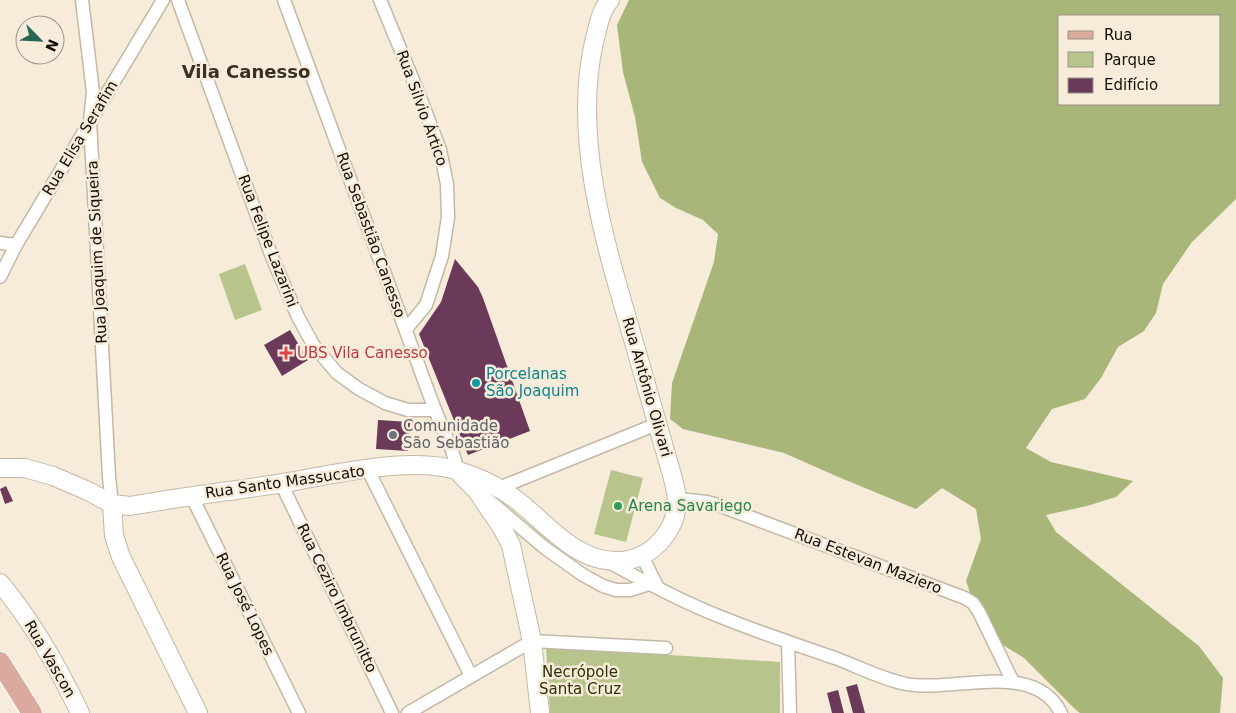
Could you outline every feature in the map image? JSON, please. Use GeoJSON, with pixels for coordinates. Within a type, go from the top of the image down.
{"type":"FeatureCollection","features":[{"type":"Feature","properties":{"kind":"main road"},"geometry":{"type":"LineString","coordinates":[[0,662],[32,713]]}},
{"type":"Feature","properties":{"kind":"main road"},"geometry":{"type":"LineString","coordinates":[[0,685],[18,713]]}},
{"type":"Feature","properties":{"kind":"street","name":"Rua Joaquim de Siqueira"},"geometry":{"type":"LineString","coordinates":[[82,0],[92,92],[90,122],[112,504]]}},
{"type":"Feature","properties":{"kind":"street","name":"Rua Elisa Serafim"},"geometry":{"type":"LineString","coordinates":[[0,277],[16,245],[163,0]]}},
{"type":"Feature","properties":{"kind":"street","name":"Rua Felipe Lazarini"},"geometry":{"type":"LineString","coordinates":[[178,0],[272,257],[298,317],[314,346],[338,373],[358,389],[385,403],[408,410],[435,410]]}},
{"type":"Feature","properties":{"kind":"street","name":"Rua Sebastião Canesso"},"geometry":{"type":"LineString","coordinates":[[284,0],[458,470]]}},
{"type":"Feature","properties":{"kind":"street","name":"Rua Silvio Ártico"},"geometry":{"type":"LineString","coordinates":[[380,0],[425,108],[440,150],[448,184],[448,216],[442,256],[426,305],[406,329]]}},
{"type":"Feature","properties":{"kind":"street","name":"Rua Antônio Olivari"},"geometry":{"type":"LineString","coordinates":[[458,470],[499,488],[519,501],[570,546],[588,556],[609,562],[642,556],[657,546],[669,530],[676,511],[677,499],[672,475],[606,246],[594,186],[587,114],[589,67],[605,2]]}},
{"type":"Feature","properties":{"kind":"street"},"geometry":{"type":"LineString","coordinates":[[0,243],[16,245]]}},
{"type":"Feature","properties":{"kind":"street"},"geometry":{"type":"LineString","coordinates":[[499,488],[658,424]]}},
{"type":"Feature","properties":{"kind":"street","name":"Rua Santo Massucato"},"geometry":{"type":"LineString","coordinates":[[112,504],[130,506],[191,495],[411,465],[458,470]]}},
{"type":"Feature","properties":{"kind":"street"},"geometry":{"type":"LineString","coordinates":[[0,468],[25,468],[53,476],[112,504],[114,536],[121,557],[198,713]]}},
{"type":"Feature","properties":{"kind":"street"},"geometry":{"type":"LineString","coordinates":[[368,470],[471,676]]}},
{"type":"Feature","properties":{"kind":"street"},"geometry":{"type":"LineString","coordinates":[[458,470],[477,491],[502,528],[510,545],[532,641],[540,713]]}},
{"type":"Feature","properties":{"kind":"street","name":"Rua Ceziro Imbrunitto"},"geometry":{"type":"LineString","coordinates":[[281,483],[392,713]]}},
{"type":"Feature","properties":{"kind":"street"},"geometry":{"type":"LineString","coordinates":[[477,491],[493,502],[545,548],[582,575],[603,586],[616,590],[630,590],[653,586]]}},
{"type":"Feature","properties":{"kind":"street","name":"Rua José Lopes"},"geometry":{"type":"LineString","coordinates":[[191,495],[299,713]]}},
{"type":"Feature","properties":{"kind":"street","name":"Rua Estevan Maziero"},"geometry":{"type":"LineString","coordinates":[[677,499],[718,505],[965,598],[973,603],[979,612],[1013,682]]}},
{"type":"Feature","properties":{"kind":"street"},"geometry":{"type":"LineString","coordinates":[[642,556],[653,586]]}},
{"type":"Feature","properties":{"kind":"street"},"geometry":{"type":"LineString","coordinates":[[609,562],[653,586],[720,617],[906,684],[925,686],[1013,682],[1033,686],[1043,691],[1053,700],[1061,713]]}},
{"type":"Feature","properties":{"kind":"street","name":"Rua Vascon"},"geometry":{"type":"LineString","coordinates":[[0,583],[40,637],[80,713]]}},
{"type":"Feature","properties":{"kind":"street"},"geometry":{"type":"LineString","coordinates":[[408,713],[532,641],[666,648]]}},
{"type":"Feature","properties":{"kind":"street"},"geometry":{"type":"LineString","coordinates":[[788,643],[790,713]]}},
{"type":"Feature","properties":{"kind":"green space"},"geometry":{"type":"Polygon","coordinates":[[[629,0],[1236,0],[1236,199],[1192,242],[1163,284],[1156,313],[1144,331],[1118,347],[1101,378],[1085,399],[1052,409],[1026,448],[1051,462],[1133,481],[1116,497],[1046,515],[1056,532],[1199,646],[1223,678],[1220,713],[1080,713],[1076,710],[1024,658],[998,642],[980,622],[966,581],[981,539],[976,509],[942,488],[916,509],[784,453],[683,429],[670,419],[672,383],[714,262],[718,234],[703,220],[676,208],[660,198],[642,162],[635,117],[623,72],[617,25],[629,0]]]}},
{"type":"Feature","properties":{"kind":"green space"},"geometry":{"type":"Polygon","coordinates":[[[245,264],[262,310],[235,320],[219,274],[245,264]]]}},
{"type":"Feature","properties":{"kind":"green space","name":"Arena Savariego"},"geometry":{"type":"Polygon","coordinates":[[[611,470],[643,478],[626,542],[594,534],[611,470]]]}},
{"type":"Feature","properties":{"kind":"green space","name":"Necrópole Santa Cruz"},"geometry":{"type":"Polygon","coordinates":[[[546,647],[780,662],[780,713],[550,713],[546,647]]]}},
{"type":"Feature","properties":{"kind":"building","name":"Porcelanas São Joaquim"},"geometry":{"type":"Polygon","coordinates":[[[455,259],[478,287],[483,298],[530,431],[468,455],[419,334],[441,302],[455,259]]]}},
{"type":"Feature","properties":{"kind":"building","name":"UBS Vila Canesso"},"geometry":{"type":"Polygon","coordinates":[[[290,330],[308,360],[282,376],[264,345],[290,330]]]}},
{"type":"Feature","properties":{"kind":"building","name":"Comunidade São Sebastião"},"geometry":{"type":"Polygon","coordinates":[[[378,420],[410,422],[408,451],[376,449],[378,420]]]}},
{"type":"Feature","properties":{"kind":"building"},"geometry":{"type":"Polygon","coordinates":[[[6,486],[13,501],[5,504],[0,489],[6,486]]]}},
{"type":"Feature","properties":{"kind":"building"},"geometry":{"type":"Polygon","coordinates":[[[857,684],[865,713],[853,713],[846,687],[857,684]]]}},
{"type":"Feature","properties":{"kind":"building"},"geometry":{"type":"Polygon","coordinates":[[[838,690],[844,713],[832,713],[827,693],[838,690]]]}},
{"type":"Feature","properties":{"kind":"place","name":"UBS Vila Canesso"},"geometry":{"type":"Point","coordinates":[286,353]}},
{"type":"Feature","properties":{"kind":"place","name":"Porcelanas São Joaquim"},"geometry":{"type":"Point","coordinates":[476,383]}},
{"type":"Feature","properties":{"kind":"place","name":"Comunidade São Sebastião"},"geometry":{"type":"Point","coordinates":[393,435]}},
{"type":"Feature","properties":{"kind":"place","name":"Arena Savariego"},"geometry":{"type":"Point","coordinates":[618,506]}},
{"type":"Feature","properties":{"kind":"district","name":"Vila Canesso"},"geometry":{"type":"Point","coordinates":[246,71]}}]}
